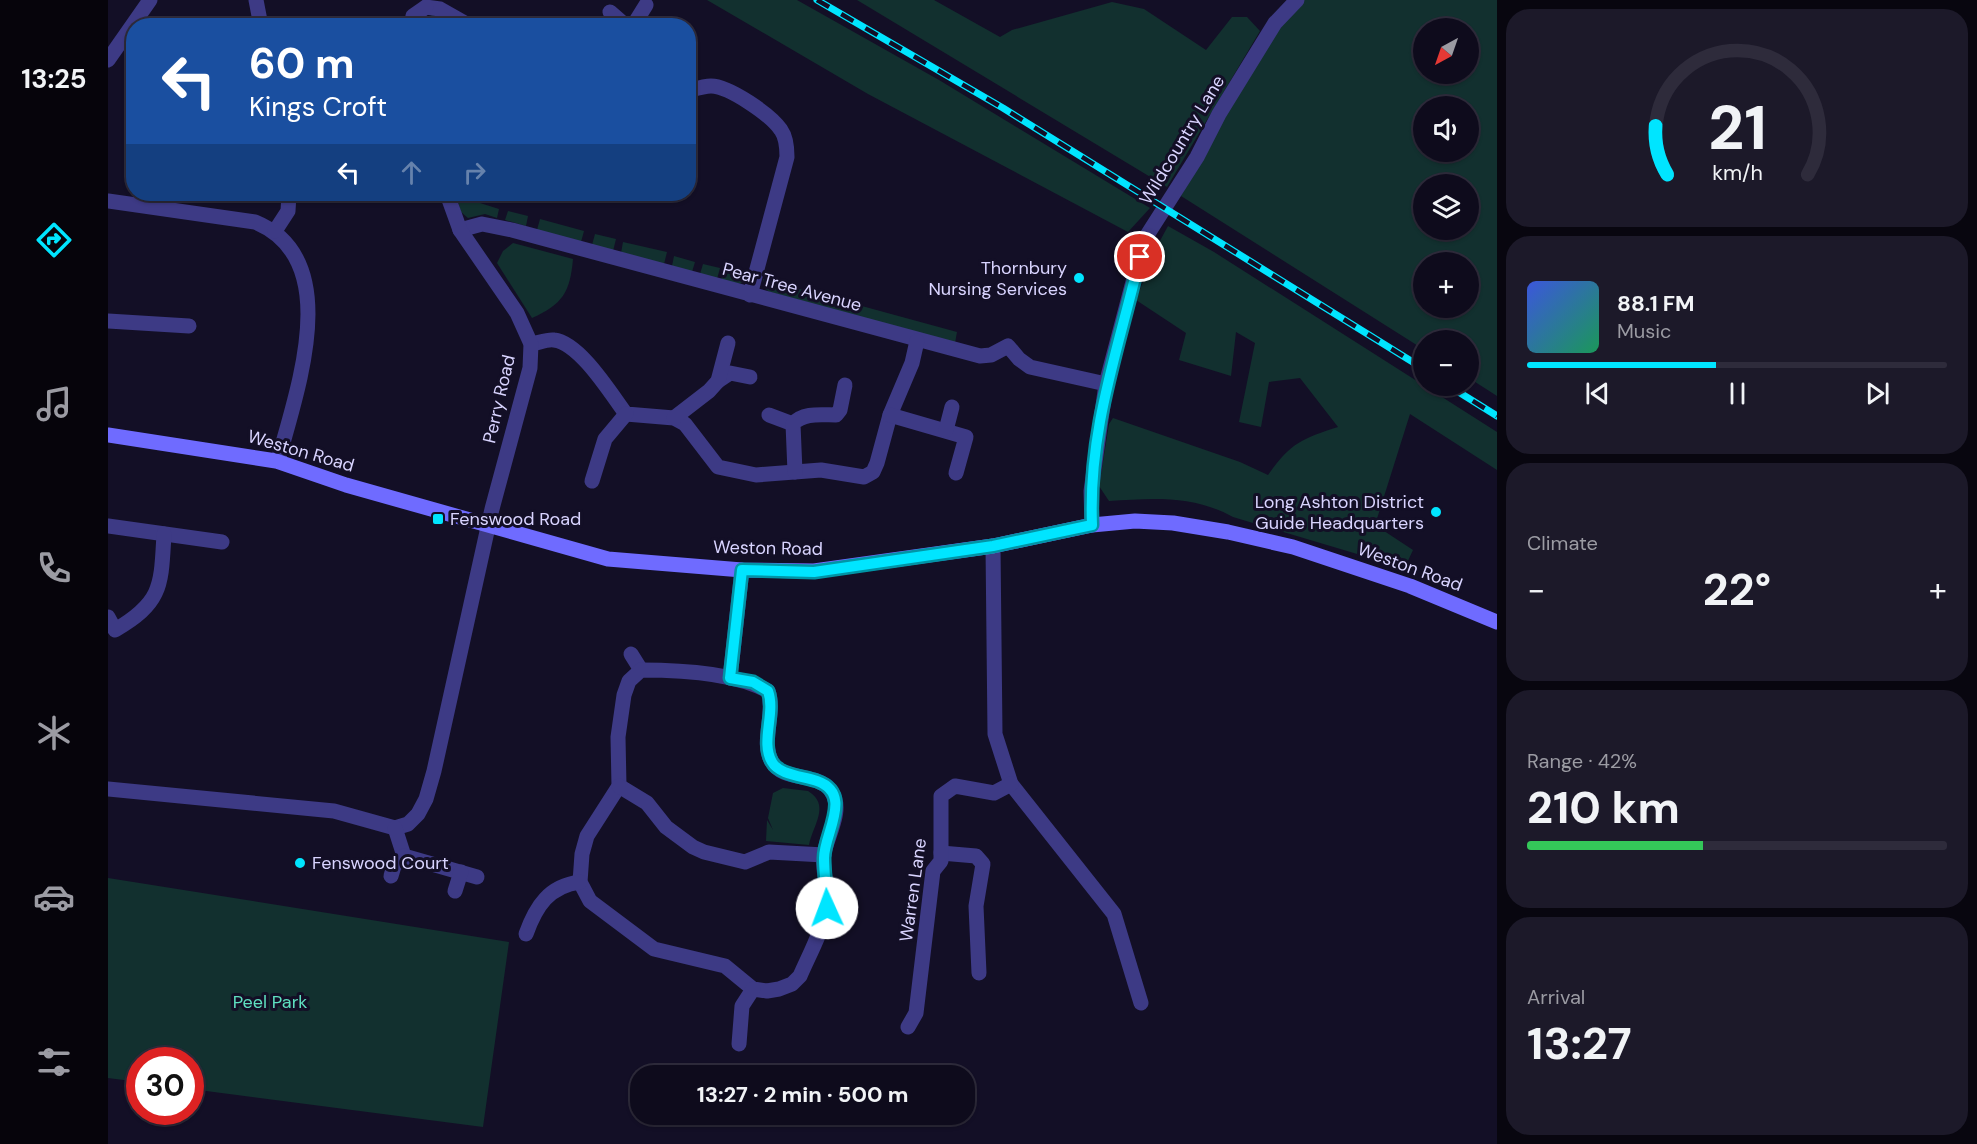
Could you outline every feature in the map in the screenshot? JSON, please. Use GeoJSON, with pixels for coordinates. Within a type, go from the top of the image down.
{"type":"FeatureCollection","features":[{"type":"Feature","properties":{"kind":"street"},"geometry":{"type":"LineString","coordinates":[[137,18],[150,0]]}},
{"type":"Feature","properties":{"kind":"street"},"geometry":{"type":"LineString","coordinates":[[256,0],[259,18]]}},
{"type":"Feature","properties":{"kind":"street","name":"Wildcountry Lane"},"geometry":{"type":"LineString","coordinates":[[1092,525],[1090,491],[1106,384],[1144,240],[1190,169],[1219,114],[1275,23],[1297,0]]}},
{"type":"Feature","properties":{"kind":"street"},"geometry":{"type":"LineString","coordinates":[[413,18],[425,4],[456,18]]}},
{"type":"Feature","properties":{"kind":"street"},"geometry":{"type":"LineString","coordinates":[[638,18],[646,5]]}},
{"type":"Feature","properties":{"kind":"street"},"geometry":{"type":"LineString","coordinates":[[610,12],[617,18]]}},
{"type":"Feature","properties":{"kind":"street"},"geometry":{"type":"LineString","coordinates":[[108,60],[126,34]]}},
{"type":"Feature","properties":{"kind":"street"},"geometry":{"type":"LineString","coordinates":[[696,90],[709,86],[724,88],[773,120],[782,131],[787,144],[787,157],[750,295]]}},
{"type":"Feature","properties":{"kind":"street"},"geometry":{"type":"LineString","coordinates":[[108,201],[255,222],[274,231],[284,239],[299,263],[308,315],[306,354],[278,461]]}},
{"type":"Feature","properties":{"kind":"street"},"geometry":{"type":"LineString","coordinates":[[274,231],[288,212],[289,201]]}},
{"type":"Feature","properties":{"kind":"street","name":"Perry Road"},"geometry":{"type":"LineString","coordinates":[[450,201],[460,230],[517,313],[531,344],[530,368],[488,525]]}},
{"type":"Feature","properties":{"kind":"street","name":"Pear Tree Avenue"},"geometry":{"type":"LineString","coordinates":[[460,230],[482,224],[512,230],[917,341],[980,356],[991,355],[1008,346],[1019,359],[1030,367],[1106,384]]}},
{"type":"Feature","properties":{"kind":"street"},"geometry":{"type":"LineString","coordinates":[[108,321],[189,326]]}},
{"type":"Feature","properties":{"kind":"street"},"geometry":{"type":"LineString","coordinates":[[531,344],[551,339],[564,342],[584,359],[626,414],[674,418],[685,424],[718,467],[756,475],[821,470],[864,477],[873,472],[877,463],[890,415],[912,363],[917,341]]}},
{"type":"Feature","properties":{"kind":"street"},"geometry":{"type":"LineString","coordinates":[[718,381],[728,343]]}},
{"type":"Feature","properties":{"kind":"street"},"geometry":{"type":"LineString","coordinates":[[674,418],[730,373],[750,377]]}},
{"type":"Feature","properties":{"kind":"street"},"geometry":{"type":"LineString","coordinates":[[795,472],[793,424],[797,419],[807,416],[836,415],[840,410],[845,385]]}},
{"type":"Feature","properties":{"kind":"street"},"geometry":{"type":"LineString","coordinates":[[946,430],[952,407]]}},
{"type":"Feature","properties":{"kind":"street"},"geometry":{"type":"LineString","coordinates":[[592,481],[605,438],[626,414]]}},
{"type":"Feature","properties":{"kind":"street"},"geometry":{"type":"LineString","coordinates":[[769,415],[793,424]]}},
{"type":"Feature","properties":{"kind":"street"},"geometry":{"type":"LineString","coordinates":[[890,415],[966,437],[956,473]]}},
{"type":"Feature","properties":{"kind":"street","name":"Weston Road"},"geometry":{"type":"LineString","coordinates":[[108,435],[278,461],[346,485],[608,559],[742,570],[814,572],[993,546],[1092,525],[1136,521],[1228,532],[1293,547],[1410,586],[1497,622]]}},
{"type":"Feature","properties":{"kind":"street"},"geometry":{"type":"LineString","coordinates":[[108,789],[334,811],[395,828],[408,824],[418,814],[426,799],[488,525]]}},
{"type":"Feature","properties":{"kind":"street"},"geometry":{"type":"LineString","coordinates":[[108,526],[222,542]]}},
{"type":"Feature","properties":{"kind":"street"},"geometry":{"type":"LineString","coordinates":[[110,627],[144,611],[153,600],[160,583],[164,534]]}},
{"type":"Feature","properties":{"kind":"street"},"geometry":{"type":"LineString","coordinates":[[993,546],[995,734],[1011,784],[1114,914],[1141,1003]]}},
{"type":"Feature","properties":{"kind":"street"},"geometry":{"type":"LineString","coordinates":[[730,678],[742,570]]}},
{"type":"Feature","properties":{"kind":"street"},"geometry":{"type":"LineString","coordinates":[[631,654],[641,670]]}},
{"type":"Feature","properties":{"kind":"street"},"geometry":{"type":"LineString","coordinates":[[641,670],[730,678],[753,682],[768,691],[772,702],[768,753],[773,765],[784,772],[822,783],[832,792],[836,803],[836,815],[824,855],[827,908],[800,975],[792,984],[779,990],[767,992],[753,989],[725,966],[654,949],[590,902],[580,882],[587,837],[619,786],[618,737],[624,695],[629,681],[641,670]]}},
{"type":"Feature","properties":{"kind":"street","name":"Warren Lane"},"geometry":{"type":"LineString","coordinates":[[908,1027],[916,1013],[933,871],[940,861],[940,802],[944,793],[955,786],[994,793],[1011,784]]}},
{"type":"Feature","properties":{"kind":"street"},"geometry":{"type":"LineString","coordinates":[[619,786],[647,803],[666,827],[693,847],[704,852],[745,862],[769,852],[824,855]]}},
{"type":"Feature","properties":{"kind":"street"},"geometry":{"type":"LineString","coordinates":[[395,828],[404,856]]}},
{"type":"Feature","properties":{"kind":"street"},"geometry":{"type":"LineString","coordinates":[[941,853],[976,856],[982,864],[976,906],[979,973]]}},
{"type":"Feature","properties":{"kind":"street"},"geometry":{"type":"LineString","coordinates":[[404,856],[477,877]]}},
{"type":"Feature","properties":{"kind":"street"},"geometry":{"type":"LineString","coordinates":[[391,876],[394,866],[404,856]]}},
{"type":"Feature","properties":{"kind":"street"},"geometry":{"type":"LineString","coordinates":[[455,891],[461,872]]}},
{"type":"Feature","properties":{"kind":"street"},"geometry":{"type":"LineString","coordinates":[[526,934],[535,909],[545,898],[563,884],[580,882]]}},
{"type":"Feature","properties":{"kind":"street"},"geometry":{"type":"LineString","coordinates":[[739,1044],[742,1006],[753,989]]}},
{"type":"Feature","properties":{"kind":"green space"},"geometry":{"type":"Polygon","coordinates":[[[707,0],[797,0],[939,80],[1150,208],[1128,232],[868,94],[707,0]]]}},
{"type":"Feature","properties":{"kind":"green space"},"geometry":{"type":"Polygon","coordinates":[[[857,0],[934,0],[1000,37],[1012,30],[1112,2],[1144,9],[1206,50],[1232,17],[1247,17],[1260,31],[1167,187],[857,0]]]}},
{"type":"Feature","properties":{"kind":"green space"},"geometry":{"type":"Polygon","coordinates":[[[1303,0],[1497,0],[1497,396],[1479,384],[1479,330],[1413,330],[1413,343],[1181,196],[1236,94],[1267,45],[1303,0]]]}},
{"type":"Feature","properties":{"kind":"green space"},"geometry":{"type":"Polygon","coordinates":[[[432,15],[446,18],[428,18],[432,15]]]}},
{"type":"Feature","properties":{"kind":"green space"},"geometry":{"type":"Polygon","coordinates":[[[458,201],[474,201],[499,209],[497,218],[485,214],[468,218],[461,212],[458,201]]]}},
{"type":"Feature","properties":{"kind":"green space"},"geometry":{"type":"Polygon","coordinates":[[[508,211],[528,216],[526,226],[505,220],[508,211]]]}},
{"type":"Feature","properties":{"kind":"green space"},"geometry":{"type":"Polygon","coordinates":[[[540,219],[584,231],[581,242],[537,230],[540,219]]]}},
{"type":"Feature","properties":{"kind":"green space"},"geometry":{"type":"Polygon","coordinates":[[[1168,226],[1214,252],[1413,379],[1413,396],[1440,396],[1497,432],[1497,470],[1410,414],[1375,525],[1413,550],[1406,565],[1394,565],[1233,517],[1188,501],[1141,499],[1109,501],[1099,486],[1109,424],[1113,418],[1240,462],[1268,475],[1290,449],[1306,439],[1338,427],[1300,378],[1269,382],[1261,427],[1239,422],[1255,343],[1236,332],[1231,376],[1179,360],[1186,333],[1136,300],[1155,250],[1168,226]]]}},
{"type":"Feature","properties":{"kind":"green space"},"geometry":{"type":"Polygon","coordinates":[[[595,234],[616,239],[613,251],[592,245],[595,234]]]}},
{"type":"Feature","properties":{"kind":"green space"},"geometry":{"type":"Polygon","coordinates":[[[623,242],[667,252],[664,264],[621,253],[623,242]]]}},
{"type":"Feature","properties":{"kind":"green space"},"geometry":{"type":"Polygon","coordinates":[[[513,243],[573,259],[570,280],[563,296],[551,308],[532,318],[497,263],[503,251],[513,243]]]}},
{"type":"Feature","properties":{"kind":"green space"},"geometry":{"type":"Polygon","coordinates":[[[674,256],[695,262],[692,272],[672,266],[674,256]]]}},
{"type":"Feature","properties":{"kind":"green space"},"geometry":{"type":"Polygon","coordinates":[[[703,264],[720,268],[717,279],[700,274],[703,264]]]}},
{"type":"Feature","properties":{"kind":"green space"},"geometry":{"type":"Polygon","coordinates":[[[724,269],[750,276],[744,282],[737,284],[721,280],[724,269]]]}},
{"type":"Feature","properties":{"kind":"green space"},"geometry":{"type":"Polygon","coordinates":[[[763,279],[957,332],[955,343],[770,292],[765,289],[763,279]]]}},
{"type":"Feature","properties":{"kind":"green space"},"geometry":{"type":"Polygon","coordinates":[[[783,788],[808,791],[818,803],[819,816],[809,845],[766,841],[767,820],[773,830],[768,818],[773,793],[783,788]]]}},
{"type":"Feature","properties":{"kind":"green space","name":"Peel Park"},"geometry":{"type":"Polygon","coordinates":[[[108,878],[509,942],[483,1127],[204,1091],[204,1047],[126,1047],[126,1080],[108,1078],[108,878]]]}},
{"type":"Feature","properties":{"kind":"railway"},"geometry":{"type":"LineString","coordinates":[[817,0],[1003,108],[1413,362]]}},
{"type":"Feature","properties":{"kind":"railway"},"geometry":{"type":"LineString","coordinates":[[1465,396],[1497,416]]}},
{"type":"Feature","properties":{"kind":"place","name":"Thornbury Nursing Services"},"geometry":{"type":"Point","coordinates":[1079,278]}},
{"type":"Feature","properties":{"kind":"place","name":"Long Ashton District Guide Headquarters"},"geometry":{"type":"Point","coordinates":[1436,512]}},
{"type":"Feature","properties":{"kind":"place","name":"Fenswood Road"},"geometry":{"type":"Point","coordinates":[438,519]}},
{"type":"Feature","properties":{"kind":"place","name":"Fenswood Court"},"geometry":{"type":"Point","coordinates":[300,863]}},
{"type":"Feature","properties":{"kind":"route"},"geometry":{"type":"LineString","coordinates":[[827,908],[824,855],[836,815],[836,803],[832,792],[822,783],[784,772],[773,765],[768,753],[772,702],[768,691],[753,682],[730,678],[742,570],[814,572],[993,546],[1092,525],[1090,491],[1106,384],[1140,257]]}}]}
